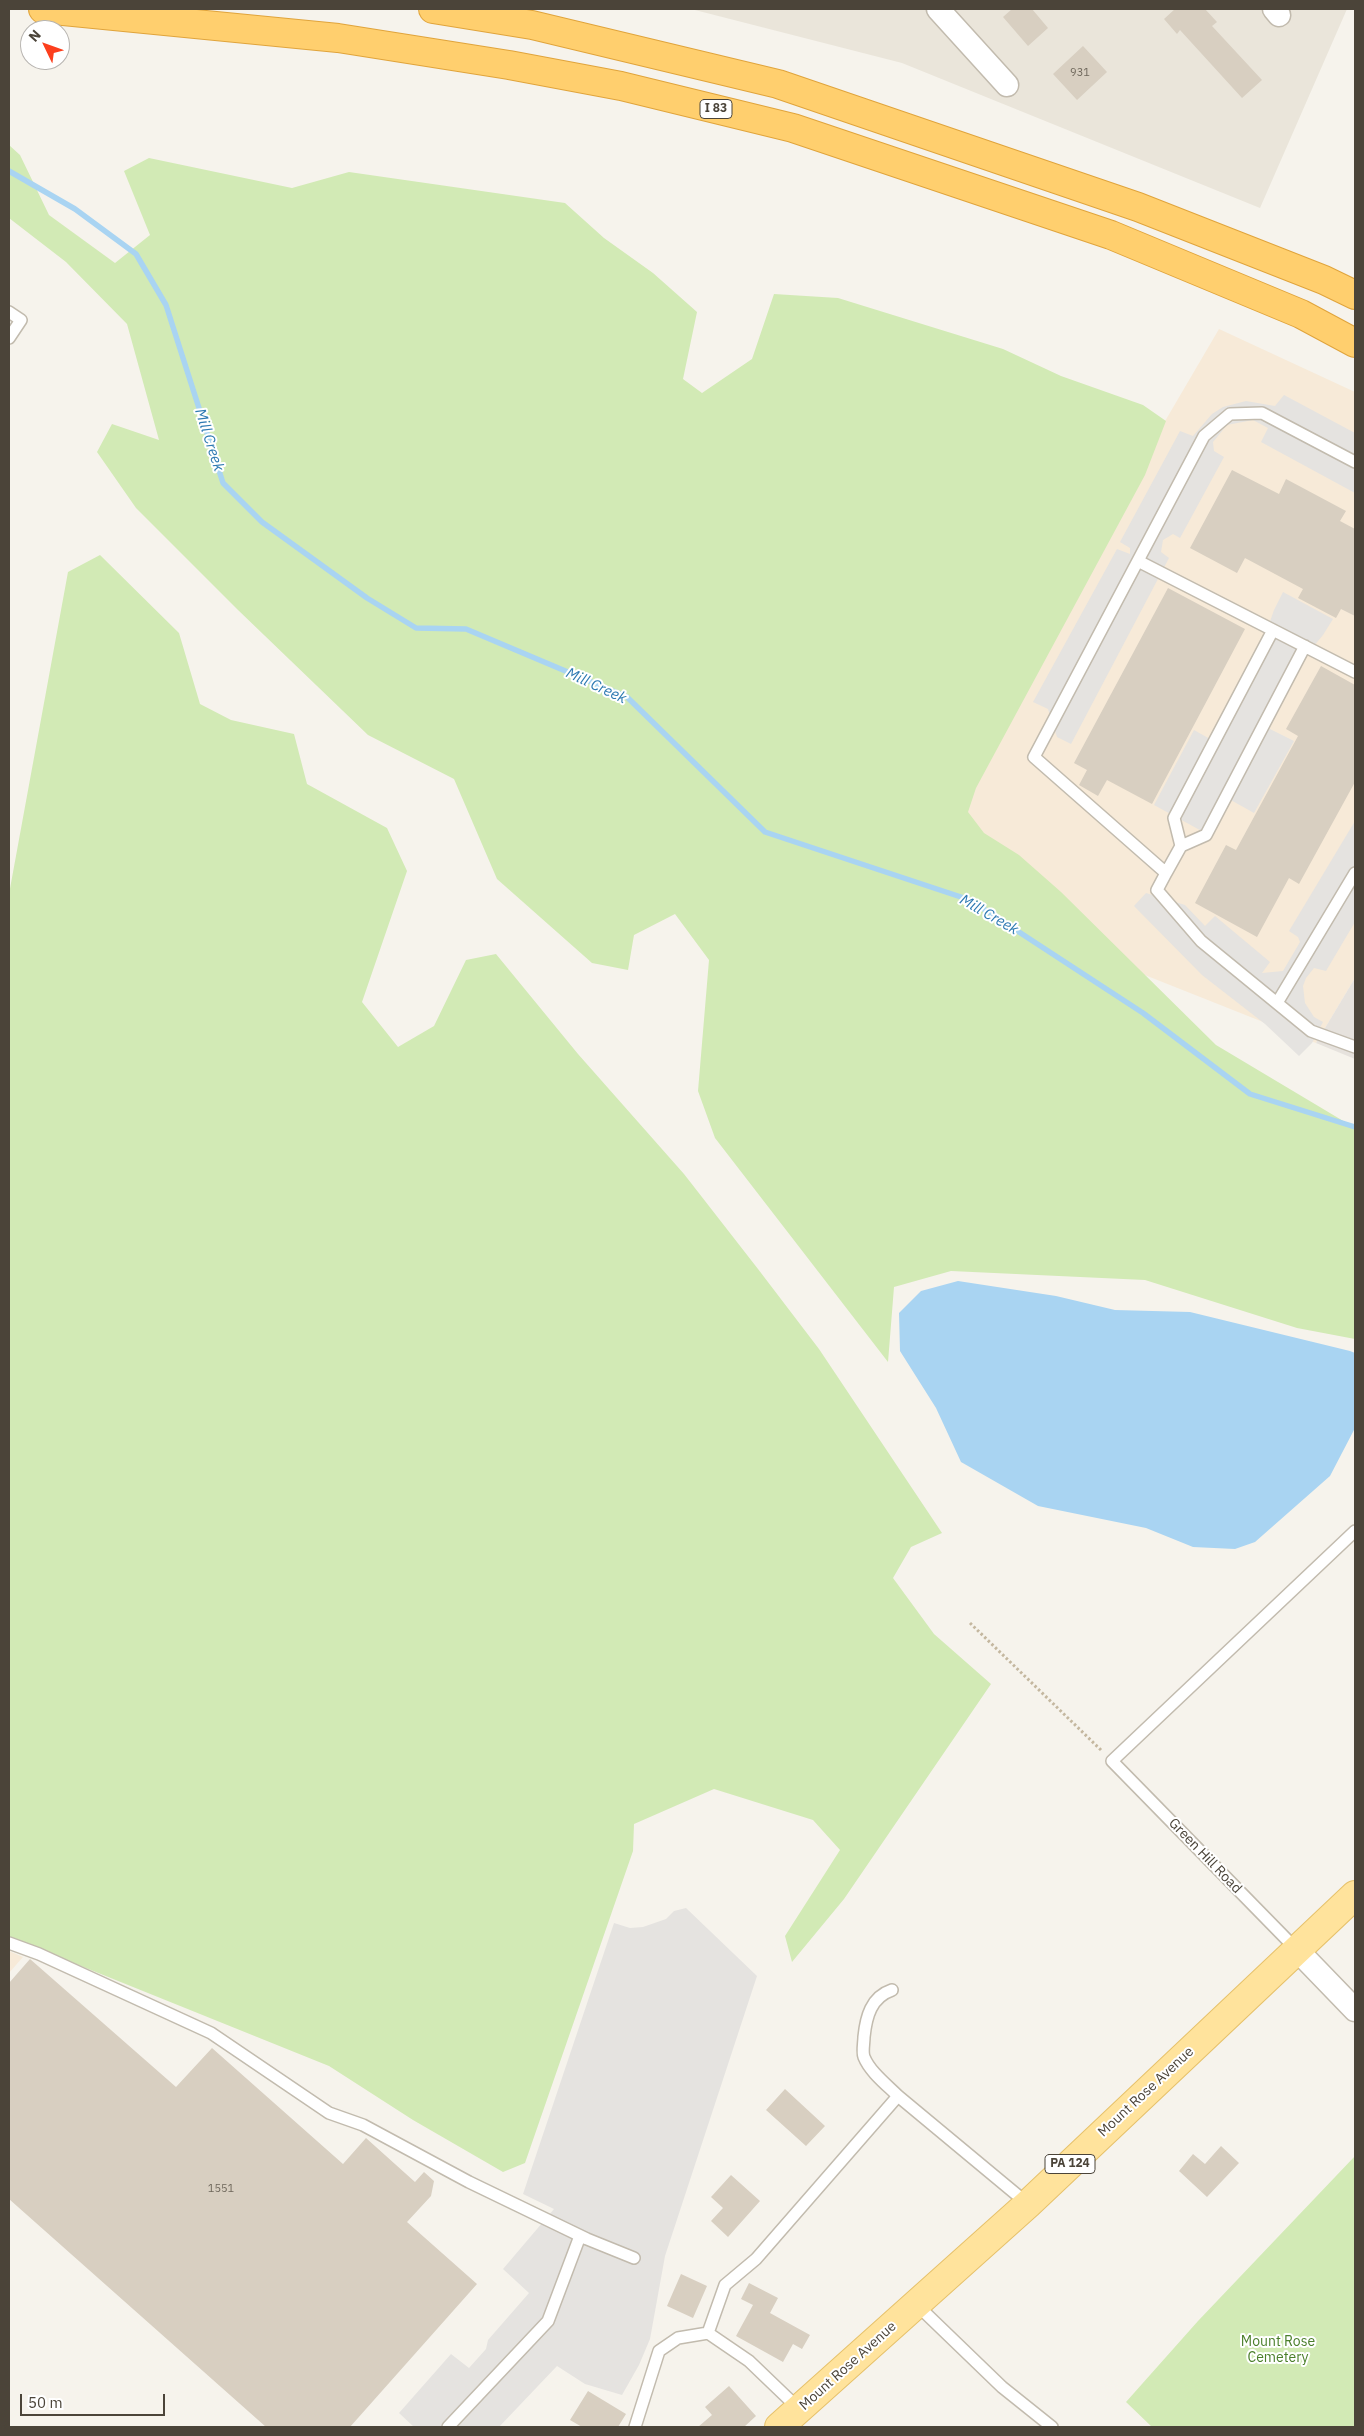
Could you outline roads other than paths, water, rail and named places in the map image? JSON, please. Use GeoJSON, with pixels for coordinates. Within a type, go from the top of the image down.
{"type":"FeatureCollection","features":[{"type":"Feature","properties":{"kind":"highway","name":"I 83"},"geometry":{"type":"LineString","coordinates":[[43,9],[338,38],[376,44],[621,86],[793,128],[1111,234],[1301,314],[1355,343]]}},
{"type":"Feature","properties":{"kind":"highway"},"geometry":{"type":"LineString","coordinates":[[433,9],[532,25],[778,84],[1138,207],[1324,280],[1355,295]]}},
{"type":"Feature","properties":{"kind":"main road","name":"Mount Rose Avenue"},"geometry":{"type":"LineString","coordinates":[[779,2427],[1028,2204],[1298,1951],[1355,1895]]}},
{"type":"Feature","properties":{"kind":"street"},"geometry":{"type":"LineString","coordinates":[[938,9],[1007,85]]}},
{"type":"Feature","properties":{"kind":"street"},"geometry":{"type":"LineString","coordinates":[[1298,1951],[1355,2010]]}},
{"type":"Feature","properties":{"kind":"lane"},"geometry":{"type":"LineString","coordinates":[[9,312],[21,320],[9,338]]}},
{"type":"Feature","properties":{"kind":"lane"},"geometry":{"type":"LineString","coordinates":[[1166,873],[1034,757],[1204,436],[1230,414],[1262,413],[1355,462]]}},
{"type":"Feature","properties":{"kind":"lane"},"geometry":{"type":"LineString","coordinates":[[1138,561],[1355,672]]}},
{"type":"Feature","properties":{"kind":"lane"},"geometry":{"type":"LineString","coordinates":[[1181,846],[1174,818],[1273,630]]}},
{"type":"Feature","properties":{"kind":"lane"},"geometry":{"type":"LineString","coordinates":[[1305,646],[1206,835],[1181,846],[1157,890],[1201,941],[1311,1031],[1355,1048]]}},
{"type":"Feature","properties":{"kind":"lane"},"geometry":{"type":"LineString","coordinates":[[1277,1003],[1355,873]]}},
{"type":"Feature","properties":{"kind":"lane","name":"Green Hill Road"},"geometry":{"type":"LineString","coordinates":[[1298,1951],[1112,1761],[1355,1531]]}},
{"type":"Feature","properties":{"kind":"lane"},"geometry":{"type":"LineString","coordinates":[[9,1942],[211,2033],[329,2114],[363,2125],[470,2182],[580,2236],[634,2258]]}},
{"type":"Feature","properties":{"kind":"lane"},"geometry":{"type":"LineString","coordinates":[[892,1990],[884,1993],[870,2009],[866,2019],[864,2057],[878,2076],[898,2096],[1028,2204]]}},
{"type":"Feature","properties":{"kind":"lane"},"geometry":{"type":"LineString","coordinates":[[708,2333],[725,2285],[756,2259],[898,2096]]}},
{"type":"Feature","properties":{"kind":"lane"},"geometry":{"type":"LineString","coordinates":[[448,2427],[548,2321],[580,2236]]}},
{"type":"Feature","properties":{"kind":"lane"},"geometry":{"type":"LineString","coordinates":[[916,2304],[1002,2387],[1052,2427]]}},
{"type":"Feature","properties":{"kind":"lane"},"geometry":{"type":"LineString","coordinates":[[635,2427],[659,2350],[678,2338],[708,2333],[749,2361],[799,2409]]}},
{"type":"Feature","properties":{"kind":"water"},"geometry":{"type":"Polygon","coordinates":[[[958,1281],[1056,1296],[1115,1310],[1190,1312],[1350,1351],[1355,1353],[1355,1428],[1330,1476],[1255,1542],[1235,1549],[1193,1547],[1146,1528],[1038,1506],[961,1462],[936,1408],[900,1351],[899,1313],[921,1291],[958,1281]]]}},
{"type":"Feature","properties":{"kind":"waterway","name":"Mill Creek"},"geometry":{"type":"LineString","coordinates":[[9,171],[75,209],[136,254],[166,305],[223,483],[262,522],[367,598],[416,628],[466,629],[627,697],[765,832],[970,900],[1143,1013],[1250,1094],[1355,1127]]}},
{"type":"Feature","properties":{"kind":"park label","name":"Mount Rose Cemetery"},"geometry":{"type":"Point","coordinates":[1278,2350]}}]}
